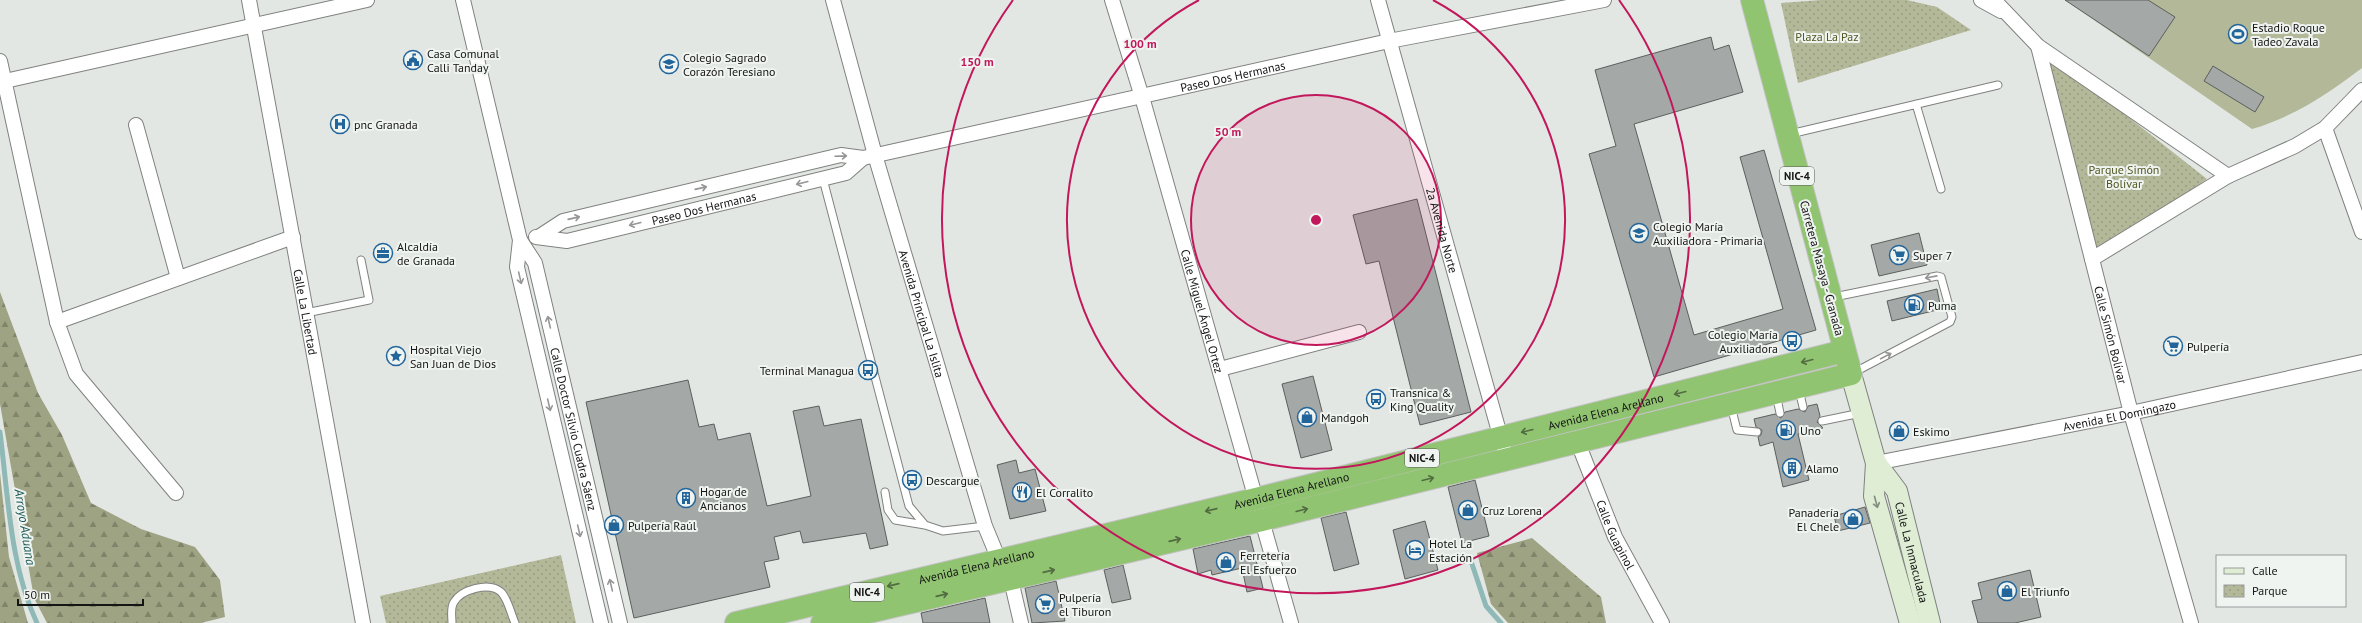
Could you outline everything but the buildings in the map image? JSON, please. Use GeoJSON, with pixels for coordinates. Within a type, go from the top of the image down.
{"type":"FeatureCollection","features":[{"type":"Feature","properties":{"kind":"highway","name":"Carretera Masaya - Granada"},"geometry":{"type":"LineString","coordinates":[[1752,0],[1786,136],[1851,374]]}},
{"type":"Feature","properties":{"kind":"highway","name":"Avenida Elena Arellano"},"geometry":{"type":"LineString","coordinates":[[1259,510],[1375,469],[1844,351]]}},
{"type":"Feature","properties":{"kind":"highway","name":"Avenida Elena Arellano"},"geometry":{"type":"LineString","coordinates":[[736,623],[811,614],[999,560],[1123,542],[1259,510],[1381,491],[1851,374]]}},
{"type":"Feature","properties":{"kind":"highway"},"geometry":{"type":"LineString","coordinates":[[1636,404],[1642,426]]}},
{"type":"Feature","properties":{"kind":"highway"},"geometry":{"type":"LineString","coordinates":[[1375,469],[1381,491]]}},
{"type":"Feature","properties":{"kind":"highway","name":"Avenida Elena Arellano"},"geometry":{"type":"LineString","coordinates":[[822,623],[1011,580],[1123,542]]}},
{"type":"Feature","properties":{"kind":"main road","name":"Calle La Inmaculada"},"geometry":{"type":"LineString","coordinates":[[1851,374],[1863,412],[1876,464],[1897,491],[1917,620]]}},
{"type":"Feature","properties":{"kind":"street","name":"Calle La Libertad"},"geometry":{"type":"LineString","coordinates":[[249,0],[255,25],[363,623]]}},
{"type":"Feature","properties":{"kind":"street"},"geometry":{"type":"LineString","coordinates":[[5,81],[367,0]]}},
{"type":"Feature","properties":{"kind":"street","name":"Calle Doctor Silvio Cuadra Sáenz"},"geometry":{"type":"LineString","coordinates":[[463,0],[520,240],[517,267],[601,623]]}},
{"type":"Feature","properties":{"kind":"street","name":"Avenida Principal La Islita"},"geometry":{"type":"LineString","coordinates":[[832,0],[869,157],[985,526],[999,560],[1011,580],[1021,623]]}},
{"type":"Feature","properties":{"kind":"street","name":"Calle Miguel Ángel Ortez"},"geometry":{"type":"LineString","coordinates":[[1112,0],[1142,97],[1291,623]]}},
{"type":"Feature","properties":{"kind":"street","name":"2a Avenida Norte"},"geometry":{"type":"LineString","coordinates":[[1378,0],[1507,460]]}},
{"type":"Feature","properties":{"kind":"street","name":"Paseo Dos Hermanas"},"geometry":{"type":"LineString","coordinates":[[520,240],[540,236],[563,221],[841,155],[869,157],[1389,41],[1604,0]]}},
{"type":"Feature","properties":{"kind":"street"},"geometry":{"type":"LineString","coordinates":[[1981,0],[2009,16]]}},
{"type":"Feature","properties":{"kind":"street"},"geometry":{"type":"LineString","coordinates":[[1994,0],[2038,46],[2228,176]]}},
{"type":"Feature","properties":{"kind":"street","name":"Calle Simón Bolívar"},"geometry":{"type":"LineString","coordinates":[[2038,46],[2131,413],[2191,623]]}},
{"type":"Feature","properties":{"kind":"street"},"geometry":{"type":"LineString","coordinates":[[0,61],[57,322],[76,374],[176,493]]}},
{"type":"Feature","properties":{"kind":"street"},"geometry":{"type":"LineString","coordinates":[[2092,259],[2228,176],[2295,146],[2325,128],[2362,90]]}},
{"type":"Feature","properties":{"kind":"street"},"geometry":{"type":"LineString","coordinates":[[136,125],[178,278]]}},
{"type":"Feature","properties":{"kind":"street"},"geometry":{"type":"LineString","coordinates":[[2325,128],[2362,232]]}},
{"type":"Feature","properties":{"kind":"street","name":"Paseo Dos Hermanas"},"geometry":{"type":"LineString","coordinates":[[540,236],[567,241],[846,173],[869,157]]}},
{"type":"Feature","properties":{"kind":"street"},"geometry":{"type":"LineString","coordinates":[[57,322],[293,237]]}},
{"type":"Feature","properties":{"kind":"street","name":"Calle Doctor Silvio Cuadra Sáenz"},"geometry":{"type":"LineString","coordinates":[[520,240],[535,263],[620,623]]}},
{"type":"Feature","properties":{"kind":"street"},"geometry":{"type":"LineString","coordinates":[[1220,369],[1358,332]]}},
{"type":"Feature","properties":{"kind":"street"},"geometry":{"type":"LineString","coordinates":[[536,348],[554,344]]}},
{"type":"Feature","properties":{"kind":"street","name":"Avenida El Domingazo"},"geometry":{"type":"LineString","coordinates":[[1876,464],[2131,413],[2362,362]]}},
{"type":"Feature","properties":{"kind":"street","name":"Calle Guapinol"},"geometry":{"type":"LineString","coordinates":[[1578,442],[1615,537],[1662,623]]}},
{"type":"Feature","properties":{"kind":"street"},"geometry":{"type":"LineString","coordinates":[[570,495],[589,491]]}},
{"type":"Feature","properties":{"kind":"lane"},"geometry":{"type":"LineString","coordinates":[[1786,136],[1998,85]]}},
{"type":"Feature","properties":{"kind":"lane"},"geometry":{"type":"LineString","coordinates":[[1916,104],[1941,189]]}},
{"type":"Feature","properties":{"kind":"lane"},"geometry":{"type":"LineString","coordinates":[[823,178],[909,506],[925,525]]}},
{"type":"Feature","properties":{"kind":"lane"},"geometry":{"type":"LineString","coordinates":[[306,312],[369,300],[361,260]]}},
{"type":"Feature","properties":{"kind":"lane"},"geometry":{"type":"LineString","coordinates":[[1830,298],[1937,276],[1941,278],[1952,317],[1950,322],[1851,374]]}},
{"type":"Feature","properties":{"kind":"lane"},"geometry":{"type":"LineString","coordinates":[[1799,386],[1803,408]]}},
{"type":"Feature","properties":{"kind":"lane"},"geometry":{"type":"LineString","coordinates":[[1776,392],[1780,413]]}},
{"type":"Feature","properties":{"kind":"lane"},"geometry":{"type":"LineString","coordinates":[[1730,403],[1737,430],[1757,432]]}},
{"type":"Feature","properties":{"kind":"lane"},"geometry":{"type":"LineString","coordinates":[[1822,422],[1863,412]]}},
{"type":"Feature","properties":{"kind":"lane"},"geometry":{"type":"LineString","coordinates":[[885,492],[888,510],[895,520],[925,525],[943,531],[985,526]]}},
{"type":"Feature","properties":{"kind":"lane"},"geometry":{"type":"LineString","coordinates":[[452,623],[453,603],[459,596],[467,590],[492,588],[500,592],[505,599],[515,623]]}},
{"type":"Feature","properties":{"kind":"green space","name":"Plaza La Paz"},"geometry":{"type":"Polygon","coordinates":[[[1821,0],[1907,0],[1937,7],[1971,30],[1798,83],[1781,3],[1821,0]]]}},
{"type":"Feature","properties":{"kind":"green space","name":"Estadio Roque Tadeo Zavala"},"geometry":{"type":"Polygon","coordinates":[[[2065,0],[2362,0],[2362,68],[2310,104],[2282,118],[2252,129],[2065,0]]]}},
{"type":"Feature","properties":{"kind":"green space","name":"Parque Simón Bolívar"},"geometry":{"type":"Polygon","coordinates":[[[2038,46],[2207,179],[2095,257],[2038,46]]]}},
{"type":"Feature","properties":{"kind":"green space"},"geometry":{"type":"Polygon","coordinates":[[[0,292],[38,393],[62,435],[91,503],[141,529],[195,547],[220,580],[225,617],[201,623],[47,623],[34,598],[0,404],[0,292]]]}},
{"type":"Feature","properties":{"kind":"green space"},"geometry":{"type":"Polygon","coordinates":[[[0,473],[9,557],[28,623],[0,623],[0,473]]]}},
{"type":"Feature","properties":{"kind":"green space"},"geometry":{"type":"Polygon","coordinates":[[[1532,538],[1601,597],[1606,623],[1508,623],[1491,604],[1477,553],[1532,538]]]}},
{"type":"Feature","properties":{"kind":"green space"},"geometry":{"type":"Polygon","coordinates":[[[561,555],[576,623],[386,623],[380,596],[561,555]]]}},
{"type":"Feature","properties":{"kind":"waterway","name":"Arroyo Aduana"},"geometry":{"type":"LineString","coordinates":[[0,432],[11,530],[21,578],[37,623]]}},
{"type":"Feature","properties":{"kind":"waterway"},"geometry":{"type":"LineString","coordinates":[[1472,564],[1486,606],[1501,623]]}},
{"type":"Feature","properties":{"kind":"place","name":"Estadio Roque Tadeo Zavala"},"geometry":{"type":"Point","coordinates":[2238,34]}},
{"type":"Feature","properties":{"kind":"place","name":"Casa Comunal Calli Tanday"},"geometry":{"type":"Point","coordinates":[413,60]}},
{"type":"Feature","properties":{"kind":"place","name":"Colegio Sagrado Corazón Teresiano"},"geometry":{"type":"Point","coordinates":[669,64]}},
{"type":"Feature","properties":{"kind":"place","name":"pnc Granada"},"geometry":{"type":"Point","coordinates":[340,124]}},
{"type":"Feature","properties":{"kind":"place","name":"Colegio María Auxiliadora - Primaria"},"geometry":{"type":"Point","coordinates":[1639,233]}},
{"type":"Feature","properties":{"kind":"place","name":"Alcaldía de Granada"},"geometry":{"type":"Point","coordinates":[383,253]}},
{"type":"Feature","properties":{"kind":"place","name":"Super 7"},"geometry":{"type":"Point","coordinates":[1899,255]}},
{"type":"Feature","properties":{"kind":"place","name":"Puma"},"geometry":{"type":"Point","coordinates":[1914,305]}},
{"type":"Feature","properties":{"kind":"place","name":"Colegio María Auxiliadora"},"geometry":{"type":"Point","coordinates":[1792,341]}},
{"type":"Feature","properties":{"kind":"place","name":"Pulpería"},"geometry":{"type":"Point","coordinates":[2173,346]}},
{"type":"Feature","properties":{"kind":"place","name":"Hospital Viejo San Juan de Dios"},"geometry":{"type":"Point","coordinates":[396,356]}},
{"type":"Feature","properties":{"kind":"place","name":"Terminal Managua"},"geometry":{"type":"Point","coordinates":[868,370]}},
{"type":"Feature","properties":{"kind":"place","name":"Transnica & King Quality"},"geometry":{"type":"Point","coordinates":[1376,399]}},
{"type":"Feature","properties":{"kind":"place","name":"Mandgoh"},"geometry":{"type":"Point","coordinates":[1307,417]}},
{"type":"Feature","properties":{"kind":"place","name":"Uno"},"geometry":{"type":"Point","coordinates":[1786,430]}},
{"type":"Feature","properties":{"kind":"place","name":"Eskimo"},"geometry":{"type":"Point","coordinates":[1899,431]}},
{"type":"Feature","properties":{"kind":"place","name":"Alamo"},"geometry":{"type":"Point","coordinates":[1792,468]}},
{"type":"Feature","properties":{"kind":"place","name":"Descargue"},"geometry":{"type":"Point","coordinates":[912,480]}},
{"type":"Feature","properties":{"kind":"place","name":"El Corralito"},"geometry":{"type":"Point","coordinates":[1022,492]}},
{"type":"Feature","properties":{"kind":"place","name":"Hogar de Ancianos"},"geometry":{"type":"Point","coordinates":[686,498]}},
{"type":"Feature","properties":{"kind":"place","name":"Cruz Lorena"},"geometry":{"type":"Point","coordinates":[1468,510]}},
{"type":"Feature","properties":{"kind":"place","name":"Panadería El Chele"},"geometry":{"type":"Point","coordinates":[1853,519]}},
{"type":"Feature","properties":{"kind":"place","name":"Pulpería Raúl"},"geometry":{"type":"Point","coordinates":[614,525]}},
{"type":"Feature","properties":{"kind":"place","name":"Hotel La Estación"},"geometry":{"type":"Point","coordinates":[1415,550]}},
{"type":"Feature","properties":{"kind":"place","name":"Ferretería El Esfuerzo"},"geometry":{"type":"Point","coordinates":[1226,562]}},
{"type":"Feature","properties":{"kind":"place","name":"El Triunfo"},"geometry":{"type":"Point","coordinates":[2007,591]}},
{"type":"Feature","properties":{"kind":"place","name":"Pulpería el Tiburon"},"geometry":{"type":"Point","coordinates":[1045,604]}}]}
